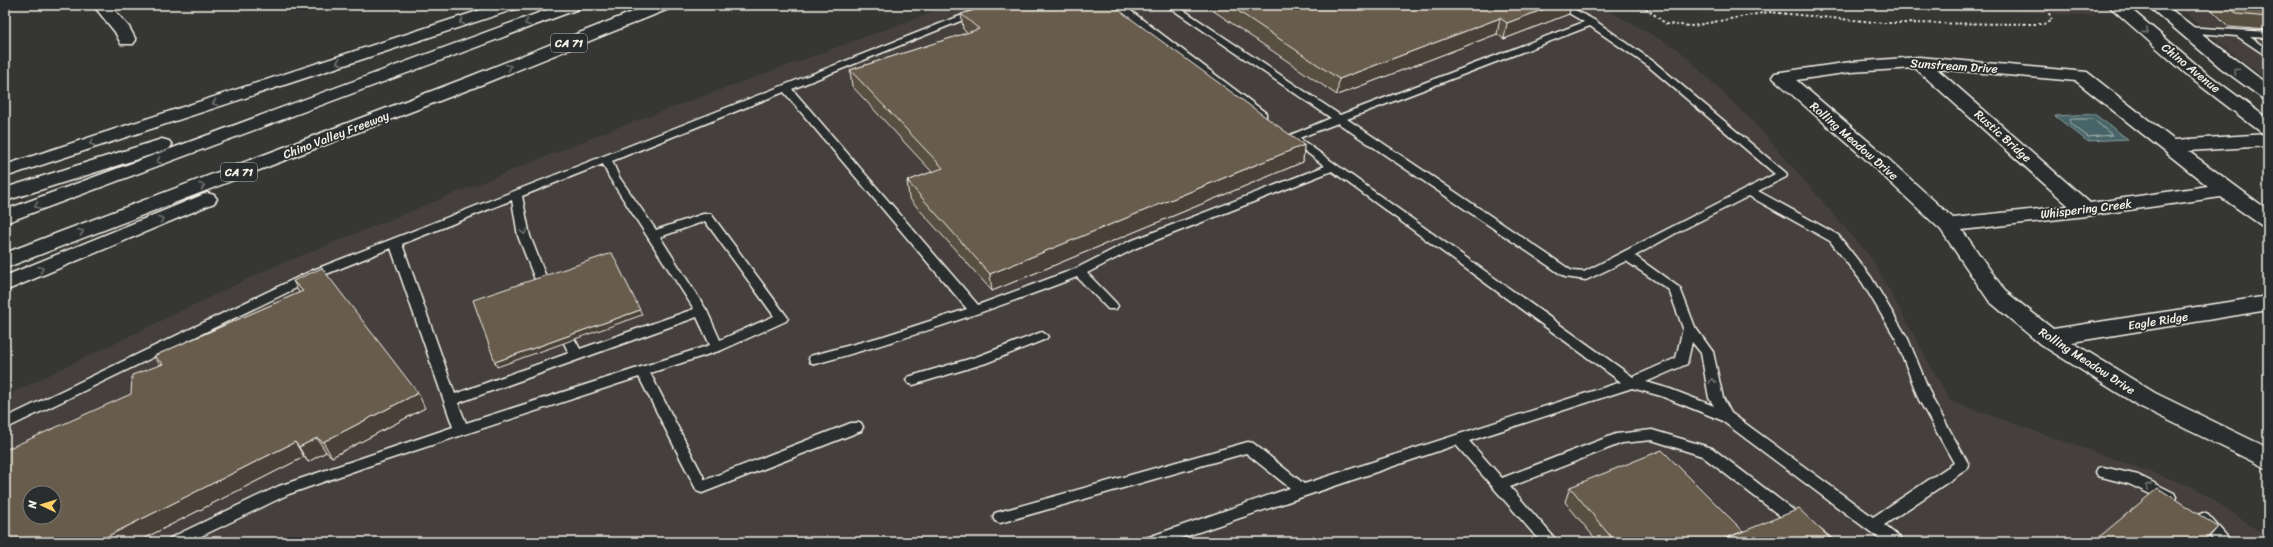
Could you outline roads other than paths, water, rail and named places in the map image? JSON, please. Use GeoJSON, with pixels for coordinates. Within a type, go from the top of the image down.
{"type":"FeatureCollection","features":[{"type":"Feature","properties":{"kind":"main road"},"geometry":{"type":"LineString","coordinates":[[100,5],[123,32],[127,40]]}},
{"type":"Feature","properties":{"kind":"main road"},"geometry":{"type":"LineString","coordinates":[[5,171],[512,5]]}},
{"type":"Feature","properties":{"kind":"main road"},"geometry":{"type":"LineString","coordinates":[[5,217],[575,5]]}},
{"type":"Feature","properties":{"kind":"main road","name":"Chino Valley Freeway"},"geometry":{"type":"LineString","coordinates":[[5,261],[472,82],[665,5]]}},
{"type":"Feature","properties":{"kind":"main road","name":"Chino Avenue"},"geometry":{"type":"LineString","coordinates":[[2116,5],[2199,76],[2268,128]]}},
{"type":"Feature","properties":{"kind":"main road"},"geometry":{"type":"LineString","coordinates":[[2155,5],[2268,94]]}},
{"type":"Feature","properties":{"kind":"main road","name":"Sunstream Drive"},"geometry":{"type":"LineString","coordinates":[[1781,76],[1851,66],[1919,62],[2080,76],[2171,146]]}},
{"type":"Feature","properties":{"kind":"main road","name":"Rustic Bridge"},"geometry":{"type":"LineString","coordinates":[[1919,62],[2086,210]]}},
{"type":"Feature","properties":{"kind":"main road"},"geometry":{"type":"LineString","coordinates":[[5,195],[418,63]]}},
{"type":"Feature","properties":{"kind":"main road","name":"Rolling Meadow Drive"},"geometry":{"type":"LineString","coordinates":[[1781,76],[1868,151],[1948,225],[1997,296],[2048,338],[2146,399],[2268,459]]}},
{"type":"Feature","properties":{"kind":"main road"},"geometry":{"type":"LineString","coordinates":[[5,284],[155,222],[472,82]]}},
{"type":"Feature","properties":{"kind":"main road"},"geometry":{"type":"LineString","coordinates":[[2171,146],[2268,140]]}},
{"type":"Feature","properties":{"kind":"main road"},"geometry":{"type":"LineString","coordinates":[[2171,146],[2225,190],[2268,220]]}},
{"type":"Feature","properties":{"kind":"main road","name":"Whispering Creek"},"geometry":{"type":"LineString","coordinates":[[1948,225],[2086,210],[2225,190]]}},
{"type":"Feature","properties":{"kind":"main road","name":"Eagle Ridge"},"geometry":{"type":"LineString","coordinates":[[2048,338],[2268,303]]}},
{"type":"Feature","properties":{"kind":"lane"},"geometry":{"type":"LineString","coordinates":[[5,424],[314,274],[516,193],[996,5]]}},
{"type":"Feature","properties":{"kind":"lane"},"geometry":{"type":"LineString","coordinates":[[1117,5],[1276,126],[1632,383],[1666,392],[1726,416],[1895,542]]}},
{"type":"Feature","properties":{"kind":"lane"},"geometry":{"type":"LineString","coordinates":[[1170,5],[1569,274],[1586,276],[1627,256],[1672,230],[1751,192],[1782,175],[1651,64],[1591,22],[1559,5]]}},
{"type":"Feature","properties":{"kind":"lane"},"geometry":{"type":"LineString","coordinates":[[1292,137],[1591,22]]}},
{"type":"Feature","properties":{"kind":"lane"},"geometry":{"type":"LineString","coordinates":[[2185,30],[2268,35]]}},
{"type":"Feature","properties":{"kind":"lane"},"geometry":{"type":"LineString","coordinates":[[2238,33],[2268,54]]}},
{"type":"Feature","properties":{"kind":"lane"},"geometry":{"type":"LineString","coordinates":[[786,88],[975,310]]}},
{"type":"Feature","properties":{"kind":"lane"},"geometry":{"type":"LineString","coordinates":[[605,158],[614,177],[701,311],[717,348]]}},
{"type":"Feature","properties":{"kind":"lane"},"geometry":{"type":"LineString","coordinates":[[815,359],[887,340],[1079,272],[1132,246],[1333,167]]}},
{"type":"Feature","properties":{"kind":"lane"},"geometry":{"type":"LineString","coordinates":[[1751,192],[1834,238],[1867,280],[1902,339],[1926,400],[1962,465],[1873,525]]}},
{"type":"Feature","properties":{"kind":"lane"},"geometry":{"type":"LineString","coordinates":[[516,193],[524,236],[542,282]]}},
{"type":"Feature","properties":{"kind":"lane"},"geometry":{"type":"LineString","coordinates":[[175,542],[284,490],[461,430],[717,348],[782,318],[707,216],[653,235]]}},
{"type":"Feature","properties":{"kind":"lane"},"geometry":{"type":"LineString","coordinates":[[395,242],[461,430]]}},
{"type":"Feature","properties":{"kind":"lane"},"geometry":{"type":"LineString","coordinates":[[1627,256],[1674,288],[1688,328],[1707,352],[1716,398],[1726,416]]}},
{"type":"Feature","properties":{"kind":"lane"},"geometry":{"type":"LineString","coordinates":[[1079,272],[1112,306]]}},
{"type":"Feature","properties":{"kind":"lane"},"geometry":{"type":"LineString","coordinates":[[451,400],[701,311]]}},
{"type":"Feature","properties":{"kind":"lane"},"geometry":{"type":"LineString","coordinates":[[1151,542],[1302,490],[1632,383],[1682,360],[1688,328]]}},
{"type":"Feature","properties":{"kind":"lane"},"geometry":{"type":"LineString","coordinates":[[913,380],[981,360],[1042,336]]}},
{"type":"Feature","properties":{"kind":"lane"},"geometry":{"type":"LineString","coordinates":[[569,341],[576,356]]}},
{"type":"Feature","properties":{"kind":"lane"},"geometry":{"type":"LineString","coordinates":[[643,372],[702,487],[856,427]]}},
{"type":"Feature","properties":{"kind":"lane"},"geometry":{"type":"LineString","coordinates":[[1501,484],[1621,438],[1652,435],[1707,452],[1824,542]]}},
{"type":"Feature","properties":{"kind":"lane"},"geometry":{"type":"LineString","coordinates":[[1459,439],[1501,484],[1550,542]]}},
{"type":"Feature","properties":{"kind":"lane"},"geometry":{"type":"LineString","coordinates":[[1000,517],[1248,447],[1302,490]]}},
{"type":"Feature","properties":{"kind":"lane"},"geometry":{"type":"LineString","coordinates":[[2103,472],[2133,479],[2164,494],[2208,522],[2224,542]]}},
{"type":"Feature","properties":{"kind":"water"},"geometry":{"type":"Polygon","coordinates":[[[2094,114],[2128,139],[2087,141],[2055,116],[2094,114]]]}}]}
